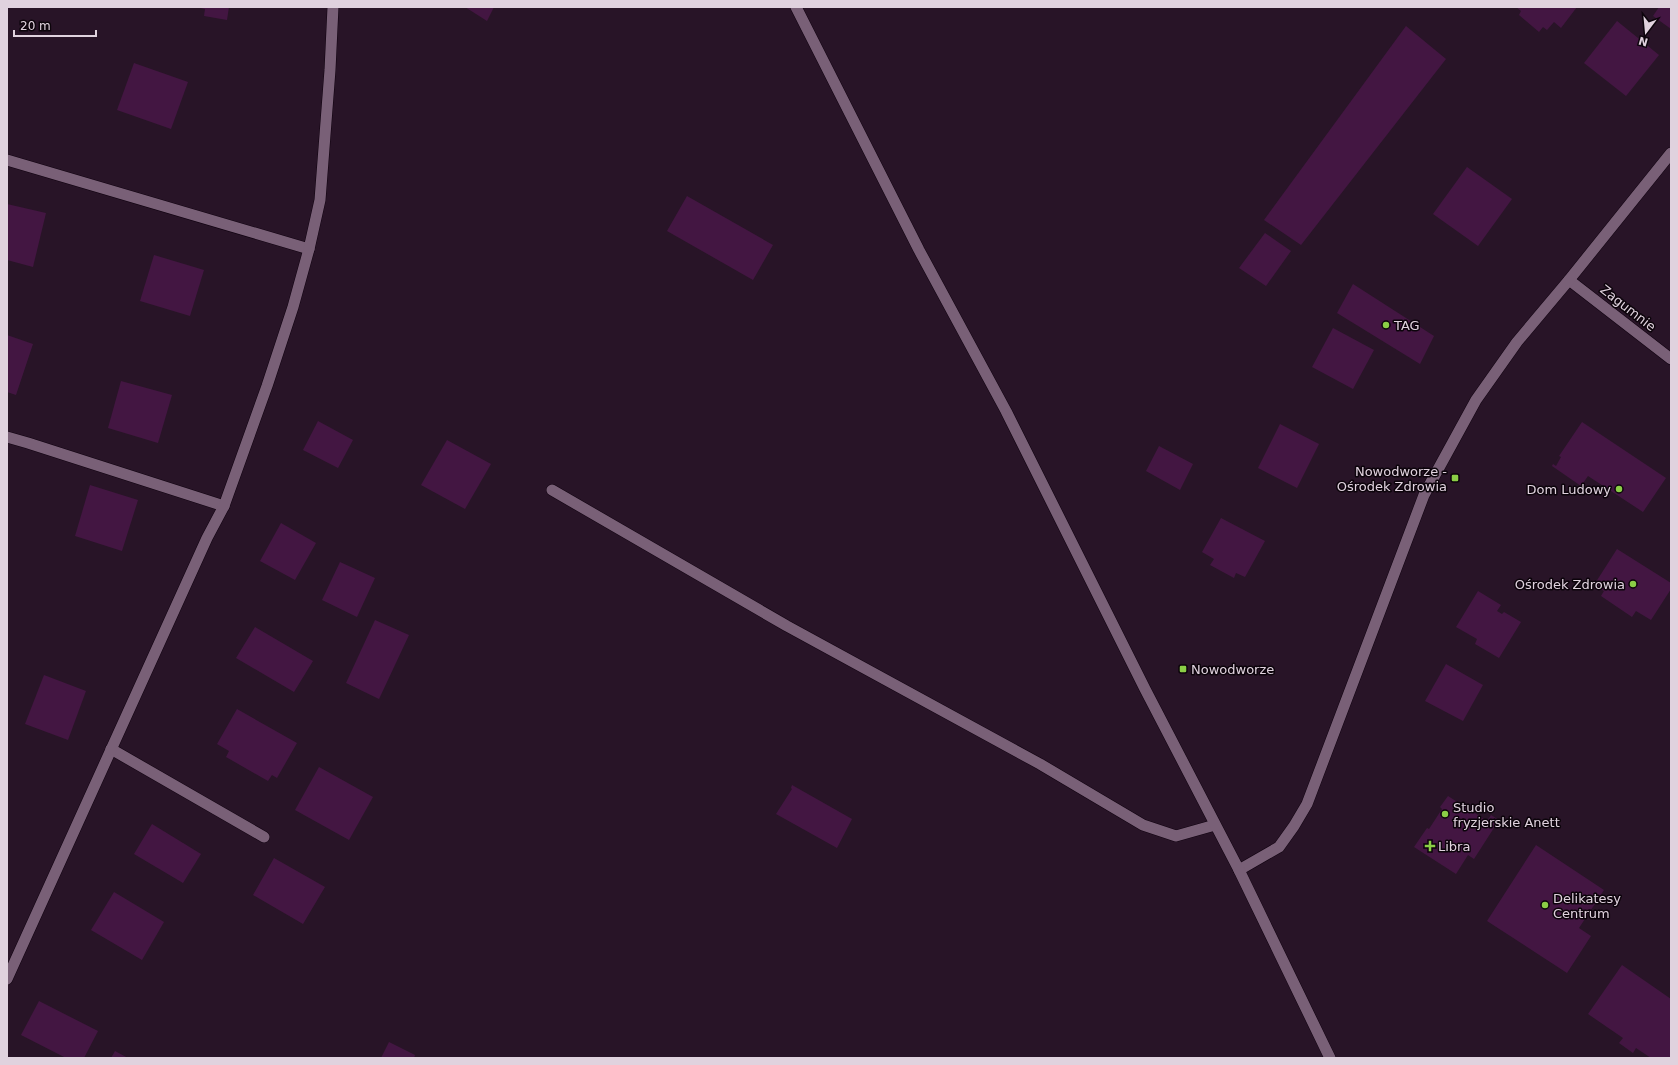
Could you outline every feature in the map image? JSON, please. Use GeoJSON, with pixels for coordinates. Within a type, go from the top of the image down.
{"type":"FeatureCollection","features":[{"type":"Feature","properties":{"kind":"street"},"geometry":{"type":"LineString","coordinates":[[7,980],[204,545],[224,506],[279,350],[309,249],[320,200],[330,70],[333,7]]}},
{"type":"Feature","properties":{"kind":"street"},"geometry":{"type":"LineString","coordinates":[[796,7],[916,243],[1006,411],[1130,661],[1239,870],[1330,1058]]}},
{"type":"Feature","properties":{"kind":"street"},"geometry":{"type":"LineString","coordinates":[[1239,870],[1279,847],[1304,809],[1424,495],[1476,400],[1517,342],[1671,153]]}},
{"type":"Feature","properties":{"kind":"street"},"geometry":{"type":"LineString","coordinates":[[7,160],[309,249]]}},
{"type":"Feature","properties":{"kind":"street","name":"Zagumnie"},"geometry":{"type":"LineString","coordinates":[[1569,280],[1671,359]]}},
{"type":"Feature","properties":{"kind":"street"},"geometry":{"type":"LineString","coordinates":[[7,437],[224,506]]}},
{"type":"Feature","properties":{"kind":"street"},"geometry":{"type":"LineString","coordinates":[[552,490],[787,626],[1040,764],[1143,826],[1176,836],[1215,825]]}},
{"type":"Feature","properties":{"kind":"street"},"geometry":{"type":"LineString","coordinates":[[111,749],[264,837]]}},
{"type":"Feature","properties":{"kind":"building"},"geometry":{"type":"Polygon","coordinates":[[[196,7],[229,7],[227,20],[204,16],[205,9],[196,7]]]}},
{"type":"Feature","properties":{"kind":"building"},"geometry":{"type":"Polygon","coordinates":[[[465,7],[494,7],[487,21],[465,7]]]}},
{"type":"Feature","properties":{"kind":"building"},"geometry":{"type":"Polygon","coordinates":[[[1516,7],[1577,7],[1561,28],[1554,22],[1547,30],[1543,27],[1539,32],[1519,15],[1521,11],[1516,7]]]}},
{"type":"Feature","properties":{"kind":"building"},"geometry":{"type":"Polygon","coordinates":[[[1659,7],[1671,7],[1671,29],[1653,16],[1659,7]]]}},
{"type":"Feature","properties":{"kind":"building"},"geometry":{"type":"Polygon","coordinates":[[[1617,21],[1659,55],[1626,96],[1584,63],[1617,21]]]}},
{"type":"Feature","properties":{"kind":"building"},"geometry":{"type":"Polygon","coordinates":[[[1406,26],[1446,59],[1301,245],[1264,220],[1406,26]]]}},
{"type":"Feature","properties":{"kind":"building"},"geometry":{"type":"Polygon","coordinates":[[[134,63],[188,82],[171,129],[117,110],[134,63]]]}},
{"type":"Feature","properties":{"kind":"building"},"geometry":{"type":"Polygon","coordinates":[[[1467,167],[1512,199],[1478,246],[1433,214],[1467,167]]]}},
{"type":"Feature","properties":{"kind":"building"},"geometry":{"type":"Polygon","coordinates":[[[687,196],[773,245],[753,280],[667,231],[687,196]]]}},
{"type":"Feature","properties":{"kind":"building"},"geometry":{"type":"Polygon","coordinates":[[[7,204],[46,213],[33,267],[7,260],[7,204]]]}},
{"type":"Feature","properties":{"kind":"building"},"geometry":{"type":"Polygon","coordinates":[[[1265,233],[1291,251],[1266,286],[1239,268],[1265,233]]]}},
{"type":"Feature","properties":{"kind":"building"},"geometry":{"type":"Polygon","coordinates":[[[154,255],[204,270],[190,316],[140,301],[154,255]]]}},
{"type":"Feature","properties":{"kind":"building","name":"TAG"},"geometry":{"type":"Polygon","coordinates":[[[1353,284],[1434,336],[1420,364],[1337,313],[1353,284]]]}},
{"type":"Feature","properties":{"kind":"building"},"geometry":{"type":"Polygon","coordinates":[[[1333,328],[1374,350],[1353,389],[1312,367],[1333,328]]]}},
{"type":"Feature","properties":{"kind":"building"},"geometry":{"type":"Polygon","coordinates":[[[7,335],[33,344],[16,395],[7,392],[7,335]]]}},
{"type":"Feature","properties":{"kind":"building"},"geometry":{"type":"Polygon","coordinates":[[[121,381],[172,395],[158,443],[108,428],[121,381]]]}},
{"type":"Feature","properties":{"kind":"building"},"geometry":{"type":"Polygon","coordinates":[[[318,421],[353,440],[338,468],[303,450],[318,421]]]}},
{"type":"Feature","properties":{"kind":"building"},"geometry":{"type":"Polygon","coordinates":[[[1582,422],[1666,478],[1643,512],[1588,476],[1581,486],[1552,466],[1553,464],[1556,466],[1561,457],[1559,456],[1582,422]]]}},
{"type":"Feature","properties":{"kind":"building"},"geometry":{"type":"Polygon","coordinates":[[[1280,424],[1319,444],[1297,488],[1258,468],[1280,424]]]}},
{"type":"Feature","properties":{"kind":"building"},"geometry":{"type":"Polygon","coordinates":[[[447,440],[491,464],[465,509],[421,485],[447,440]]]}},
{"type":"Feature","properties":{"kind":"building"},"geometry":{"type":"Polygon","coordinates":[[[1159,446],[1193,464],[1180,490],[1146,471],[1159,446]]]}},
{"type":"Feature","properties":{"kind":"building"},"geometry":{"type":"Polygon","coordinates":[[[90,485],[138,500],[122,551],[75,536],[90,485]]]}},
{"type":"Feature","properties":{"kind":"building"},"geometry":{"type":"Polygon","coordinates":[[[1221,518],[1265,541],[1245,577],[1236,573],[1234,578],[1210,565],[1214,559],[1202,552],[1221,518]]]}},
{"type":"Feature","properties":{"kind":"building"},"geometry":{"type":"Polygon","coordinates":[[[281,523],[316,543],[295,580],[260,561],[281,523]]]}},
{"type":"Feature","properties":{"kind":"building","name":"Ośrodek Zdrowia"},"geometry":{"type":"Polygon","coordinates":[[[1617,549],[1671,583],[1671,589],[1651,620],[1636,611],[1632,617],[1601,596],[1604,591],[1594,585],[1617,549]]]}},
{"type":"Feature","properties":{"kind":"building"},"geometry":{"type":"Polygon","coordinates":[[[340,562],[375,578],[357,617],[322,600],[340,562]]]}},
{"type":"Feature","properties":{"kind":"building"},"geometry":{"type":"Polygon","coordinates":[[[1478,591],[1501,605],[1497,611],[1502,614],[1504,612],[1521,622],[1499,658],[1475,644],[1477,639],[1456,627],[1478,591]]]}},
{"type":"Feature","properties":{"kind":"building"},"geometry":{"type":"Polygon","coordinates":[[[375,620],[409,635],[379,699],[346,683],[375,620]]]}},
{"type":"Feature","properties":{"kind":"building"},"geometry":{"type":"Polygon","coordinates":[[[255,627],[313,661],[294,692],[236,658],[255,627]]]}},
{"type":"Feature","properties":{"kind":"building"},"geometry":{"type":"Polygon","coordinates":[[[1446,664],[1483,685],[1463,721],[1425,701],[1446,664]]]}},
{"type":"Feature","properties":{"kind":"building"},"geometry":{"type":"Polygon","coordinates":[[[44,675],[86,691],[68,740],[25,724],[44,675]]]}},
{"type":"Feature","properties":{"kind":"building"},"geometry":{"type":"Polygon","coordinates":[[[237,709],[297,743],[277,778],[272,775],[268,781],[226,757],[229,751],[217,744],[237,709]]]}},
{"type":"Feature","properties":{"kind":"building"},"geometry":{"type":"Polygon","coordinates":[[[319,767],[373,797],[349,840],[295,810],[319,767]]]}},
{"type":"Feature","properties":{"kind":"building"},"geometry":{"type":"Polygon","coordinates":[[[792,785],[852,819],[837,848],[776,814],[792,789],[792,785]]]}},
{"type":"Feature","properties":{"kind":"building"},"geometry":{"type":"Polygon","coordinates":[[[1448,796],[1487,821],[1491,815],[1499,820],[1474,859],[1468,855],[1456,874],[1414,847],[1427,828],[1429,829],[1442,809],[1440,807],[1448,796]]]}},
{"type":"Feature","properties":{"kind":"building"},"geometry":{"type":"Polygon","coordinates":[[[152,824],[201,854],[183,883],[134,854],[152,824]]]}},
{"type":"Feature","properties":{"kind":"building","name":"Delikatesy Centrum"},"geometry":{"type":"Polygon","coordinates":[[[1536,845],[1604,890],[1579,928],[1591,936],[1567,973],[1487,921],[1536,845]]]}},
{"type":"Feature","properties":{"kind":"building"},"geometry":{"type":"Polygon","coordinates":[[[274,858],[325,887],[303,924],[253,895],[274,858]]]}},
{"type":"Feature","properties":{"kind":"building"},"geometry":{"type":"Polygon","coordinates":[[[114,892],[164,922],[142,960],[91,930],[114,892]]]}},
{"type":"Feature","properties":{"kind":"building"},"geometry":{"type":"Polygon","coordinates":[[[1622,965],[1671,999],[1671,1058],[1651,1058],[1636,1048],[1633,1053],[1619,1043],[1623,1038],[1588,1014],[1622,965]]]}},
{"type":"Feature","properties":{"kind":"building"},"geometry":{"type":"Polygon","coordinates":[[[39,1001],[98,1031],[84,1058],[66,1058],[21,1035],[39,1001]]]}},
{"type":"Feature","properties":{"kind":"building"},"geometry":{"type":"Polygon","coordinates":[[[389,1042],[415,1055],[414,1058],[381,1058],[389,1042]]]}},
{"type":"Feature","properties":{"kind":"building"},"geometry":{"type":"Polygon","coordinates":[[[115,1051],[128,1058],[111,1058],[115,1051]]]}},
{"type":"Feature","properties":{"kind":"place","name":"TAG"},"geometry":{"type":"Point","coordinates":[1386,325]}},
{"type":"Feature","properties":{"kind":"place","name":"Nowodworze - Ośrodek Zdrowia"},"geometry":{"type":"Point","coordinates":[1455,478]}},
{"type":"Feature","properties":{"kind":"place","name":"Dom Ludowy"},"geometry":{"type":"Point","coordinates":[1619,489]}},
{"type":"Feature","properties":{"kind":"place","name":"Ośrodek Zdrowia"},"geometry":{"type":"Point","coordinates":[1633,584]}},
{"type":"Feature","properties":{"kind":"place","name":"Nowodworze"},"geometry":{"type":"Point","coordinates":[1183,669]}},
{"type":"Feature","properties":{"kind":"place","name":"Studio fryzjerskie Anett"},"geometry":{"type":"Point","coordinates":[1445,814]}},
{"type":"Feature","properties":{"kind":"place","name":"Libra"},"geometry":{"type":"Point","coordinates":[1430,846]}},
{"type":"Feature","properties":{"kind":"place","name":"Delikatesy Centrum"},"geometry":{"type":"Point","coordinates":[1545,905]}}]}
